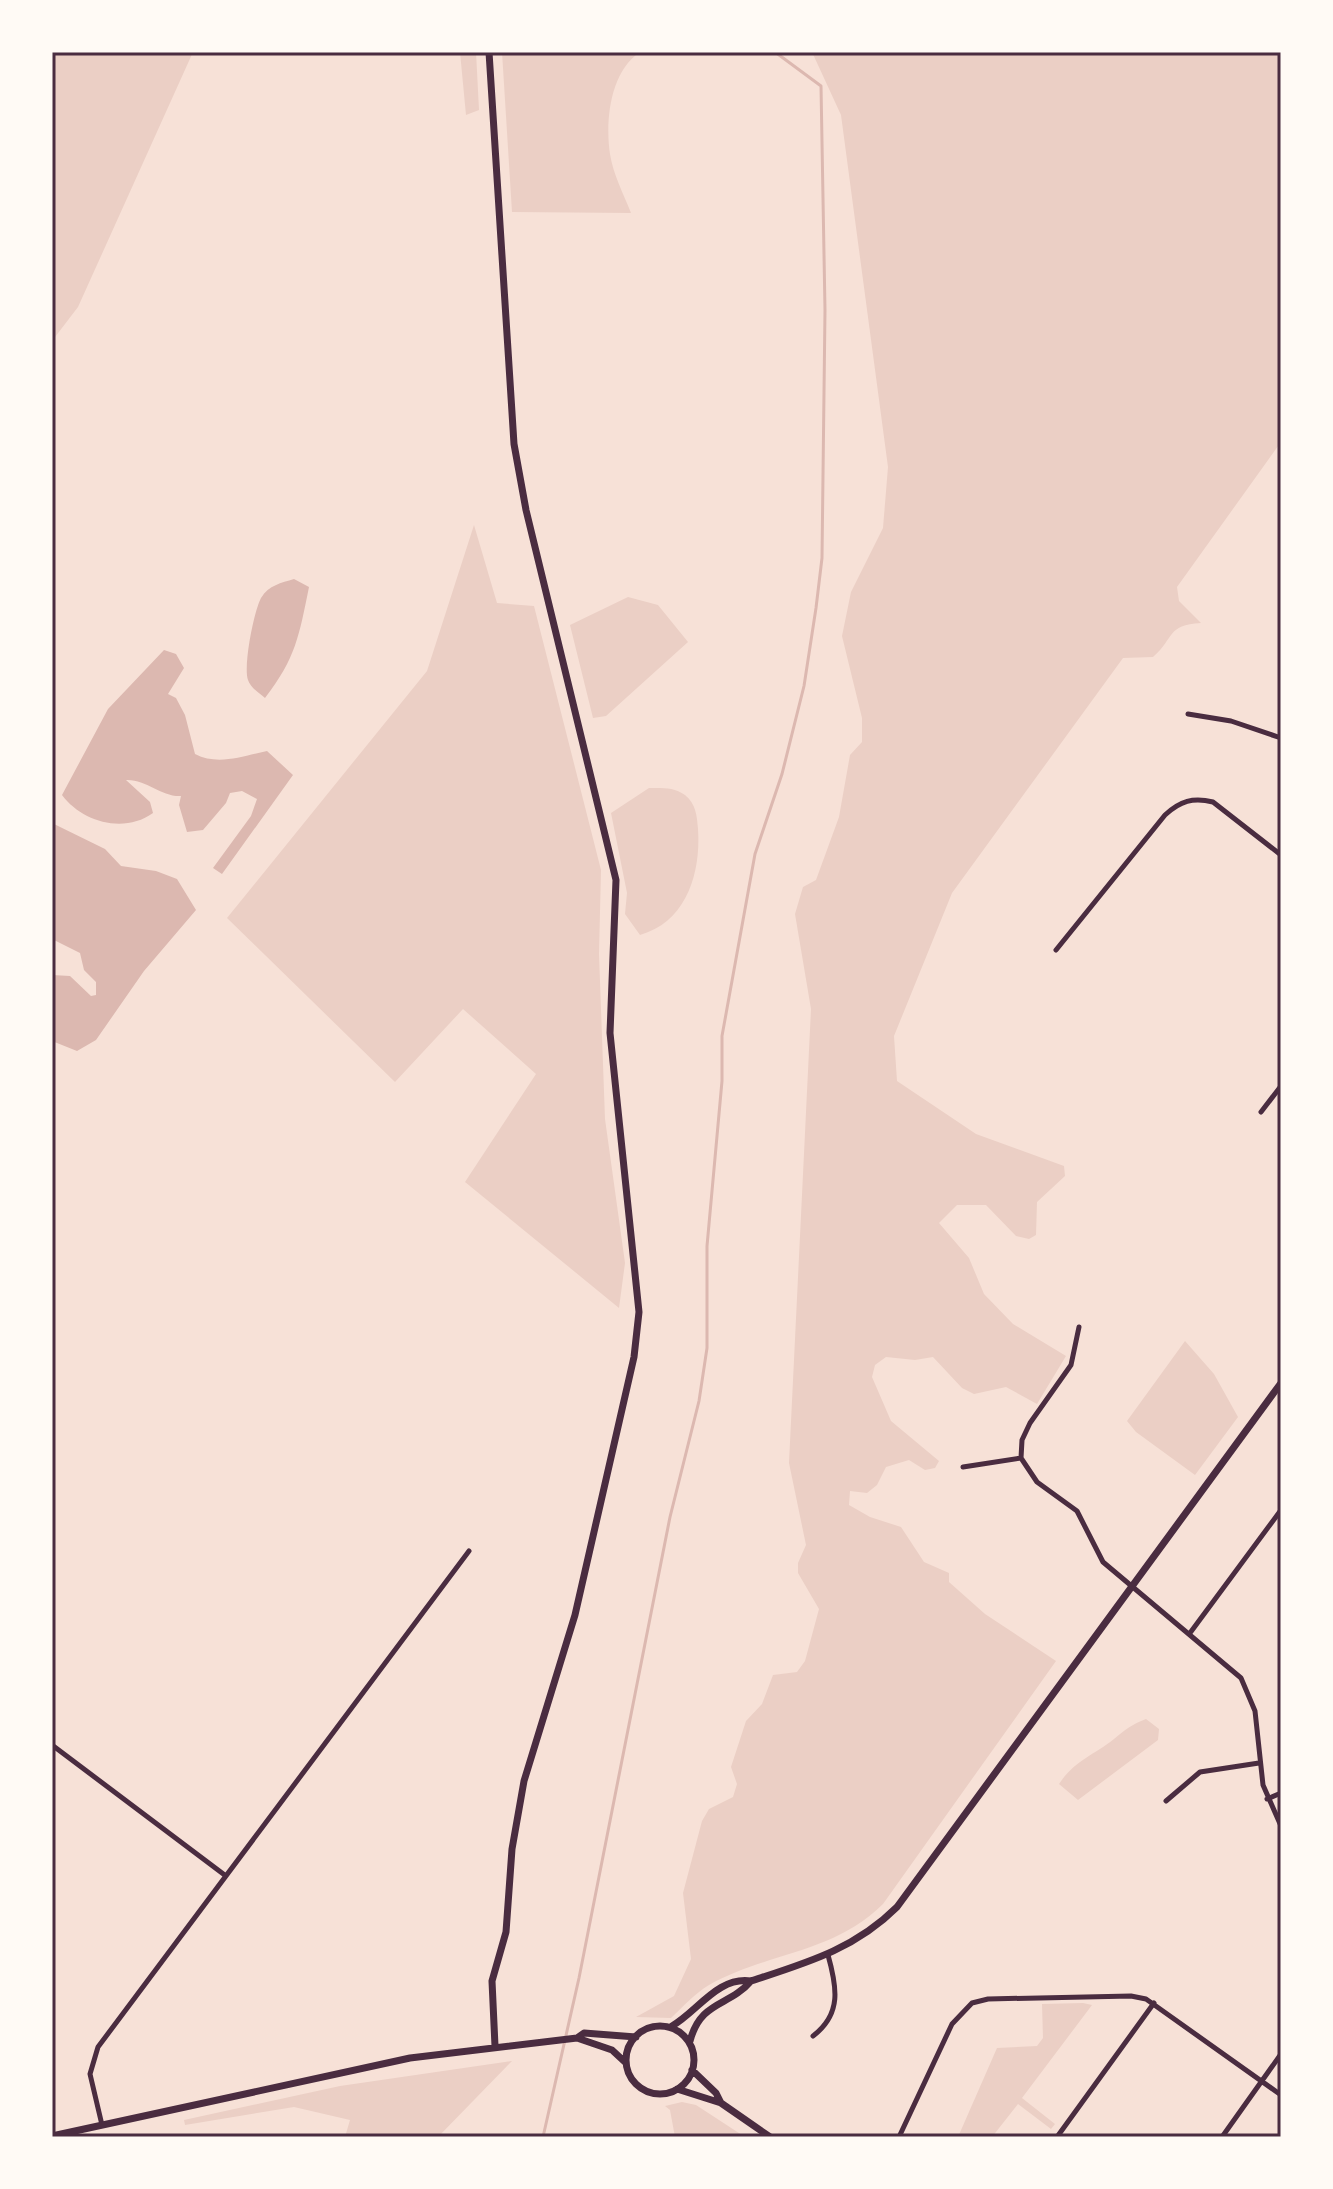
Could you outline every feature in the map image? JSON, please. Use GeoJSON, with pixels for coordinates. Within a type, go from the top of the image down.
{"type":"FeatureCollection","features":[{"type":"Feature","properties":{"kind":"main road"},"geometry":{"type":"LineString","coordinates":[[489,52],[514,444],[526,510],[616,880],[617,913],[610,1004],[611,1059],[639,1312],[634,1357],[575,1615],[529,1760],[517,1815],[506,1932],[492,1981],[495,2046]]}},
{"type":"Feature","properties":{"kind":"main road"},"geometry":{"type":"LineString","coordinates":[[626,2063],[636,2037],[647,2028],[672,2026],[722,1988],[740,1979],[751,1981],[828,1955],[868,1933],[910,1891],[1281,1383]]}},
{"type":"Feature","properties":{"kind":"main road"},"geometry":{"type":"LineString","coordinates":[[690,2041],[701,2016],[719,2001],[743,1990],[751,1981]]}},
{"type":"Feature","properties":{"kind":"main road"},"geometry":{"type":"LineString","coordinates":[[672,2026],[690,2041],[694,2056],[692,2070],[677,2089]]}},
{"type":"Feature","properties":{"kind":"main road"},"geometry":{"type":"LineString","coordinates":[[577,2038],[584,2033],[636,2037]]}},
{"type":"Feature","properties":{"kind":"main road"},"geometry":{"type":"LineString","coordinates":[[52,2136],[319,2076],[495,2046],[577,2038],[612,2050],[626,2063],[639,2088],[654,2094],[677,2089],[721,2103],[770,2137]]}},
{"type":"Feature","properties":{"kind":"main road"},"geometry":{"type":"LineString","coordinates":[[692,2070],[716,2093],[721,2103]]}},
{"type":"Feature","properties":{"kind":"street"},"geometry":{"type":"LineString","coordinates":[[1188,714],[1238,723],[1281,738]]}},
{"type":"Feature","properties":{"kind":"street"},"geometry":{"type":"LineString","coordinates":[[1056,950],[1165,815],[1181,803],[1200,799],[1213,802],[1281,855]]}},
{"type":"Feature","properties":{"kind":"street"},"geometry":{"type":"LineString","coordinates":[[1261,1112],[1281,1086]]}},
{"type":"Feature","properties":{"kind":"street"},"geometry":{"type":"LineString","coordinates":[[1079,1327],[1071,1365],[1030,1423],[1022,1440],[1021,1458],[1037,1482],[1077,1511],[1103,1562],[1233,1670],[1250,1693],[1267,1799],[1281,1826]]}},
{"type":"Feature","properties":{"kind":"street"},"geometry":{"type":"LineString","coordinates":[[963,1467],[1021,1458]]}},
{"type":"Feature","properties":{"kind":"street"},"geometry":{"type":"LineString","coordinates":[[1190,1633],[1281,1510]]}},
{"type":"Feature","properties":{"kind":"street"},"geometry":{"type":"LineString","coordinates":[[102,2125],[90,2074],[98,2047],[469,1551]]}},
{"type":"Feature","properties":{"kind":"street"},"geometry":{"type":"LineString","coordinates":[[52,1745],[226,1876]]}},
{"type":"Feature","properties":{"kind":"street"},"geometry":{"type":"LineString","coordinates":[[1166,1801],[1200,1772],[1259,1763]]}},
{"type":"Feature","properties":{"kind":"street"},"geometry":{"type":"LineString","coordinates":[[1267,1799],[1281,1793]]}},
{"type":"Feature","properties":{"kind":"street"},"geometry":{"type":"LineString","coordinates":[[813,2036],[825,2027],[835,2007],[837,1990],[828,1955]]}},
{"type":"Feature","properties":{"kind":"street"},"geometry":{"type":"LineString","coordinates":[[899,2137],[952,2024],[972,2003],[988,1999],[1131,1996],[1154,2003],[1281,2095]]}},
{"type":"Feature","properties":{"kind":"street"},"geometry":{"type":"LineString","coordinates":[[1057,2137],[1154,2003]]}},
{"type":"Feature","properties":{"kind":"street"},"geometry":{"type":"LineString","coordinates":[[1222,2137],[1281,2054]]}},
{"type":"Feature","properties":{"kind":"shaded area"},"geometry":{"type":"Polygon","coordinates":[[[52,52],[193,52],[78,307],[52,341],[52,52]]]}},
{"type":"Feature","properties":{"kind":"shaded area"},"geometry":{"type":"Polygon","coordinates":[[[460,52],[476,52],[479,110],[466,115],[460,52]]]}},
{"type":"Feature","properties":{"kind":"shaded area"},"geometry":{"type":"Polygon","coordinates":[[[502,52],[640,52],[630,61],[616,84],[608,127],[611,162],[631,213],[512,212],[502,52]]]}},
{"type":"Feature","properties":{"kind":"shaded area"},"geometry":{"type":"Polygon","coordinates":[[[812,52],[1281,52],[1281,442],[1177,587],[1179,601],[1201,623],[1176,630],[1153,657],[1123,658],[952,893],[894,1036],[897,1081],[976,1134],[1064,1166],[1065,1176],[1037,1202],[1036,1235],[1029,1239],[1016,1236],[986,1205],[957,1205],[939,1223],[969,1258],[984,1294],[1013,1324],[1066,1356],[1037,1404],[1006,1387],[974,1394],[962,1388],[933,1357],[915,1360],[886,1357],[875,1365],[872,1377],[891,1421],[939,1461],[935,1468],[925,1470],[909,1460],[886,1467],[877,1485],[867,1493],[850,1491],[849,1505],[870,1517],[901,1527],[924,1562],[949,1573],[949,1582],[985,1614],[1056,1661],[883,1904],[843,1933],[709,1985],[671,2018],[636,2017],[674,1996],[691,1959],[683,1893],[702,1821],[709,1809],[733,1797],[737,1784],[731,1767],[746,1721],[762,1704],[773,1675],[797,1672],[805,1661],[819,1609],[798,1573],[798,1563],[806,1545],[789,1463],[811,1009],[795,914],[803,887],[816,880],[839,817],[850,755],[862,742],[862,718],[842,636],[851,592],[883,528],[888,467],[841,115],[812,52]]]}},
{"type":"Feature","properties":{"kind":"shaded area"},"geometry":{"type":"Polygon","coordinates":[[[474,525],[497,603],[534,606],[601,870],[599,954],[605,1119],[625,1263],[619,1308],[465,1182],[536,1074],[463,1009],[395,1082],[227,918],[427,671],[474,525]]]}},
{"type":"Feature","properties":{"kind":"shaded area"},"geometry":{"type":"Polygon","coordinates":[[[294,579],[309,587],[302,619],[284,671],[265,698],[251,685],[247,673],[255,614],[268,590],[294,579]]]}},
{"type":"Feature","properties":{"kind":"shaded area"},"geometry":{"type":"Polygon","coordinates":[[[628,597],[658,605],[688,642],[606,716],[593,718],[570,625],[628,597]]]}},
{"type":"Feature","properties":{"kind":"shaded area"},"geometry":{"type":"Polygon","coordinates":[[[164,650],[176,654],[184,668],[168,694],[176,698],[185,715],[195,754],[222,760],[267,751],[293,775],[222,874],[213,868],[251,816],[257,799],[242,791],[230,793],[226,803],[203,830],[187,832],[179,805],[181,796],[167,794],[140,782],[126,780],[150,802],[153,813],[129,823],[117,824],[92,818],[62,795],[108,709],[164,650]]]}},
{"type":"Feature","properties":{"kind":"shaded area"},"geometry":{"type":"Polygon","coordinates":[[[649,788],[681,792],[694,806],[698,829],[697,862],[688,893],[680,907],[669,919],[640,935],[625,914],[627,893],[611,813],[649,788]]]}},
{"type":"Feature","properties":{"kind":"shaded area"},"geometry":{"type":"Polygon","coordinates":[[[54,824],[105,849],[121,866],[156,871],[177,879],[196,910],[144,971],[96,1040],[77,1051],[52,1041],[52,975],[70,976],[91,996],[96,995],[96,982],[84,970],[80,953],[52,939],[54,824]]]}},
{"type":"Feature","properties":{"kind":"shaded area"},"geometry":{"type":"Polygon","coordinates":[[[1185,1341],[1214,1374],[1238,1417],[1195,1475],[1136,1432],[1127,1421],[1185,1341]]]}},
{"type":"Feature","properties":{"kind":"shaded area"},"geometry":{"type":"Polygon","coordinates":[[[1146,1719],[1159,1729],[1158,1740],[1078,1800],[1059,1784],[1078,1764],[1146,1719]]]}},
{"type":"Feature","properties":{"kind":"shaded area"},"geometry":{"type":"Polygon","coordinates":[[[1042,2004],[1092,2005],[1022,2098],[1055,2124],[1051,2129],[1018,2104],[992,2137],[958,2137],[997,2048],[1037,2046],[1043,2038],[1042,2004]]]}},
{"type":"Feature","properties":{"kind":"shaded area"},"geometry":{"type":"Polygon","coordinates":[[[512,2061],[438,2137],[345,2137],[350,2120],[294,2107],[185,2125],[184,2120],[340,2086],[512,2061]]]}},
{"type":"Feature","properties":{"kind":"shaded area"},"geometry":{"type":"Polygon","coordinates":[[[682,2102],[696,2105],[745,2137],[675,2137],[670,2110],[665,2106],[682,2102]]]}},
{"type":"Feature","properties":{"kind":"waterway"},"geometry":{"type":"LineString","coordinates":[[543,2137],[579,1978],[670,1517],[699,1401],[707,1348],[707,1246],[722,1081],[722,1036],[755,854],[782,774],[804,686],[822,558],[825,310],[821,86],[775,52]]}}]}
